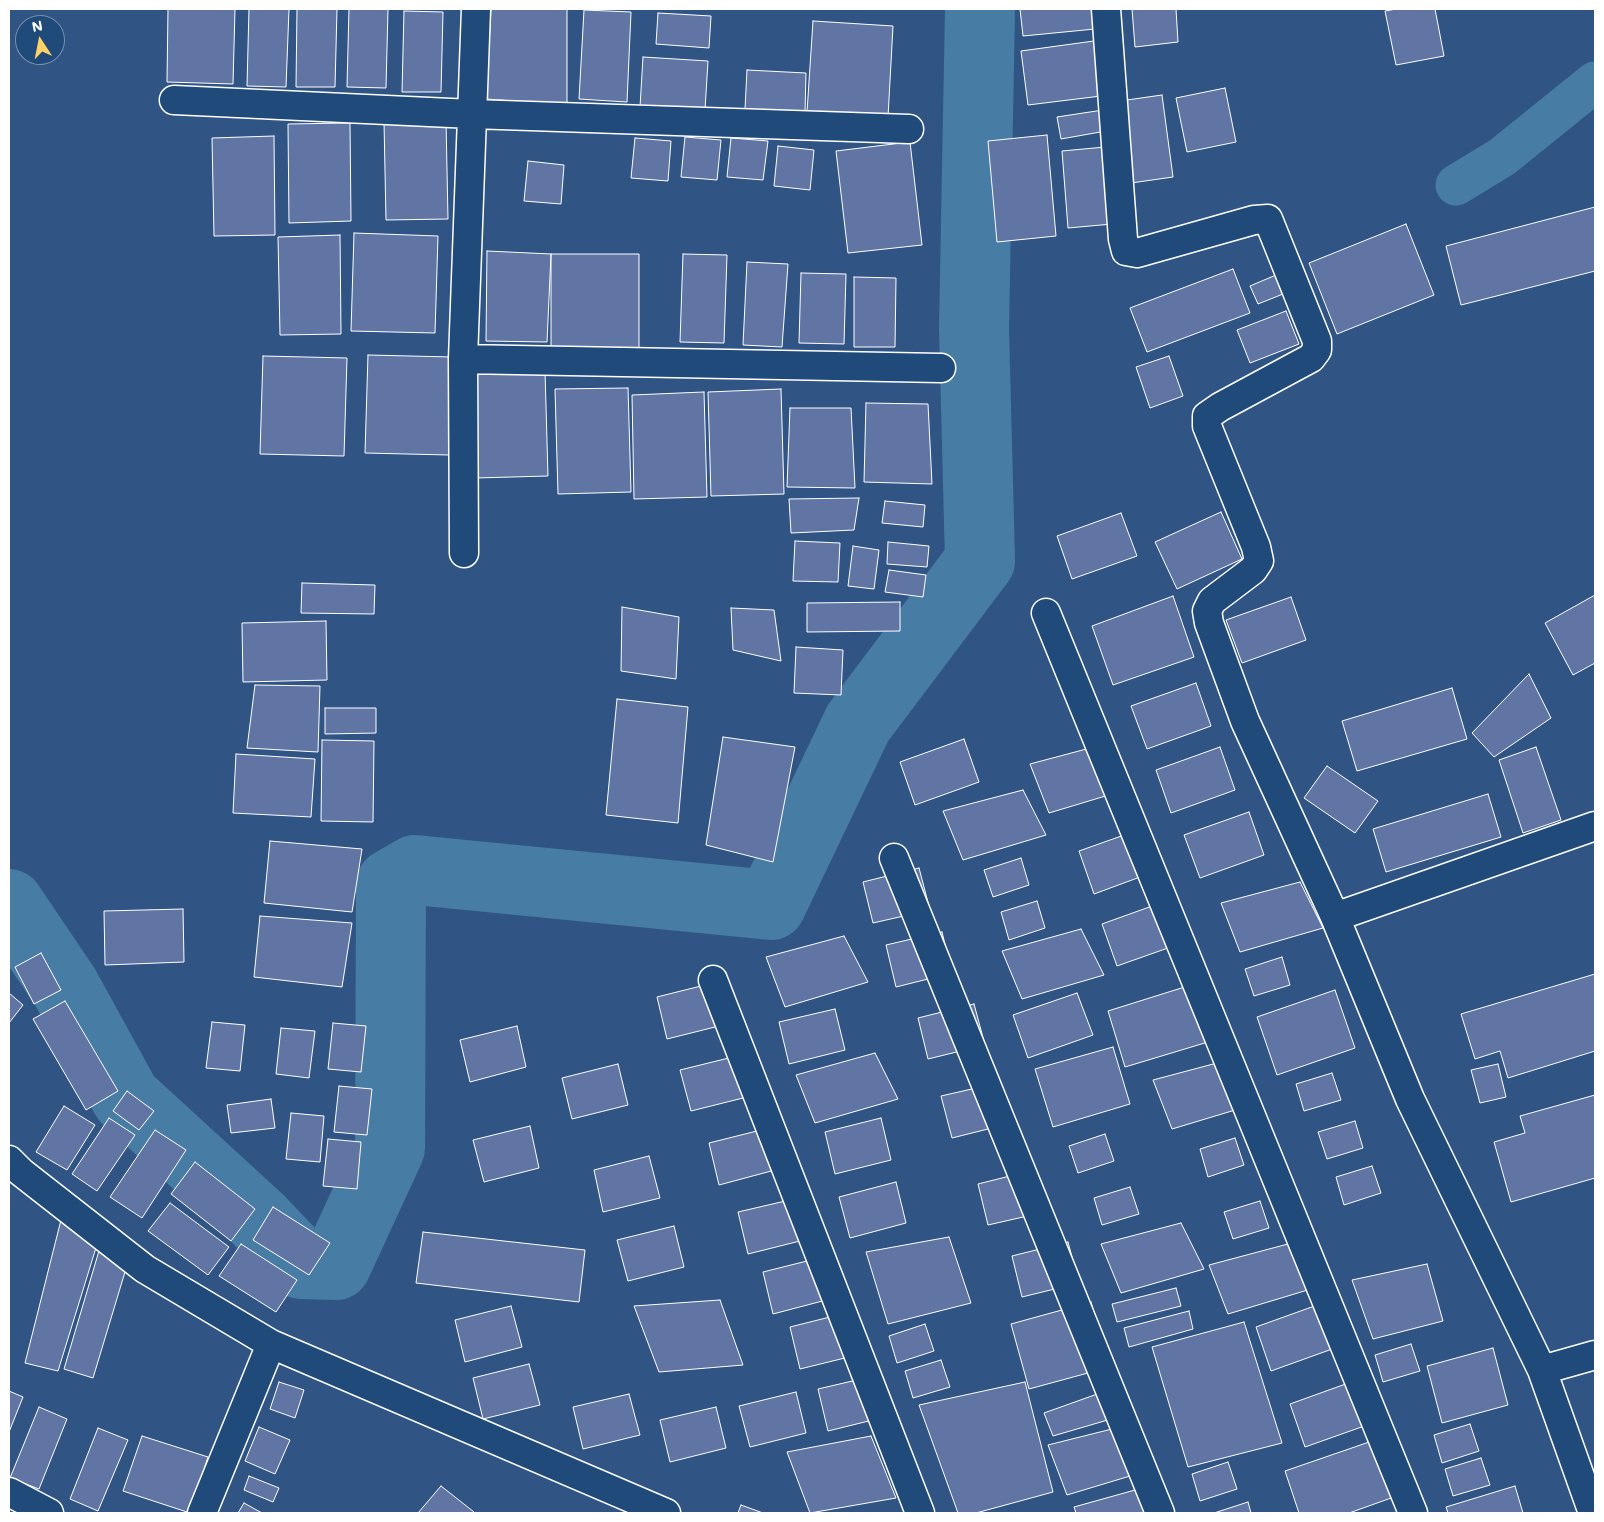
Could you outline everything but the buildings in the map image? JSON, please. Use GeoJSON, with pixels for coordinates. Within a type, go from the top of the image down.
{"type":"FeatureCollection","features":[{"type":"Feature","properties":{"kind":"street"},"geometry":{"type":"LineString","coordinates":[[464,553],[464,359],[476,9]]}},
{"type":"Feature","properties":{"kind":"street"},"geometry":{"type":"LineString","coordinates":[[1106,9],[1126,251],[1137,253],[1254,220],[1268,219],[1317,341],[1317,350],[1311,358],[1220,407],[1207,416],[1207,426],[1256,547],[1259,561],[1253,570],[1212,601],[1206,611],[1245,721],[1335,917],[1410,1099],[1542,1370],[1593,1513]]}},
{"type":"Feature","properties":{"kind":"street"},"geometry":{"type":"LineString","coordinates":[[174,100],[472,114],[909,129]]}},
{"type":"Feature","properties":{"kind":"street"},"geometry":{"type":"LineString","coordinates":[[464,359],[941,368]]}},
{"type":"Feature","properties":{"kind":"street"},"geometry":{"type":"LineString","coordinates":[[1046,613],[1413,1513]]}},
{"type":"Feature","properties":{"kind":"street"},"geometry":{"type":"LineString","coordinates":[[1335,917],[1595,826]]}},
{"type":"Feature","properties":{"kind":"street"},"geometry":{"type":"LineString","coordinates":[[894,858],[1160,1513]]}},
{"type":"Feature","properties":{"kind":"street"},"geometry":{"type":"LineString","coordinates":[[713,980],[920,1513]]}},
{"type":"Feature","properties":{"kind":"street"},"geometry":{"type":"LineString","coordinates":[[9,1160],[21,1172],[145,1269],[272,1344],[666,1513]]}},
{"type":"Feature","properties":{"kind":"street"},"geometry":{"type":"LineString","coordinates":[[202,1513],[272,1344]]}},
{"type":"Feature","properties":{"kind":"street"},"geometry":{"type":"LineString","coordinates":[[1542,1370],[1595,1354]]}},
{"type":"Feature","properties":{"kind":"street"},"geometry":{"type":"LineString","coordinates":[[9,1492],[49,1513]]}},
{"type":"Feature","properties":{"kind":"waterway"},"geometry":{"type":"LineString","coordinates":[[9,904],[65,987],[126,1098],[258,1219],[301,1264],[336,1265],[390,1148],[391,884],[415,870],[771,905],[858,723],[980,561],[974,329],[980,9]]}},
{"type":"Feature","properties":{"kind":"waterway"},"geometry":{"type":"LineString","coordinates":[[1456,185],[1502,157],[1595,82]]}}]}
